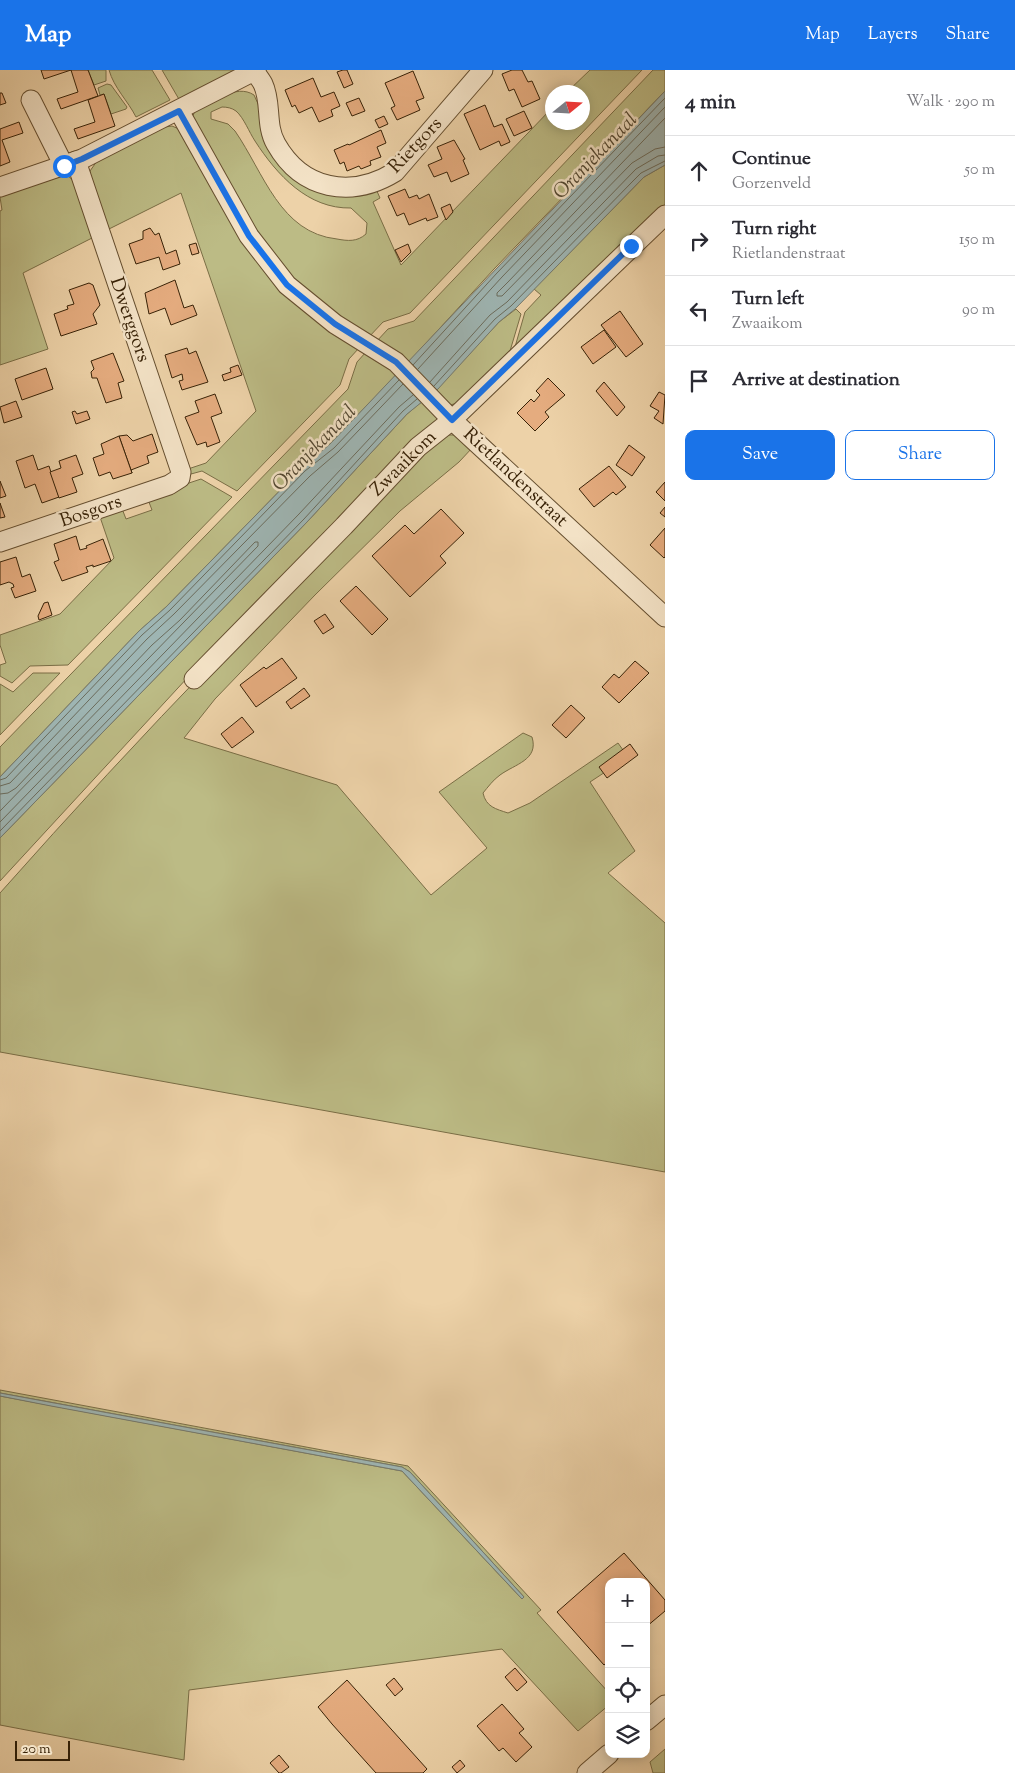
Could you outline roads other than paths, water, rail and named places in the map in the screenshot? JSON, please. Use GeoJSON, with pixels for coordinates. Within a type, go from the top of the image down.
{"type":"FeatureCollection","features":[{"type":"Feature","properties":{"kind":"street","name":"Rietgors"},"geometry":{"type":"LineString","coordinates":[[255,71],[263,84],[268,120],[276,144],[293,165],[311,179],[326,185],[345,188],[366,186],[381,181],[395,172],[482,70]]}},
{"type":"Feature","properties":{"kind":"street"},"geometry":{"type":"LineString","coordinates":[[0,187],[70,164],[179,111],[255,71]]}},
{"type":"Feature","properties":{"kind":"street","name":"Dwerggors"},"geometry":{"type":"LineString","coordinates":[[31,100],[70,164],[181,472],[180,478]]}},
{"type":"Feature","properties":{"kind":"street","name":"Rietlandenstraat"},"geometry":{"type":"LineString","coordinates":[[179,111],[249,236],[287,285],[335,324],[396,362],[452,420],[665,617]]}},
{"type":"Feature","properties":{"kind":"street","name":"Zwaaikom"},"geometry":{"type":"LineString","coordinates":[[194,680],[418,447],[452,420],[665,215]]}},
{"type":"Feature","properties":{"kind":"street","name":"Bosgors"},"geometry":{"type":"LineString","coordinates":[[0,542],[169,485],[180,478]]}},
{"type":"Feature","properties":{"kind":"street"},"geometry":{"type":"LineString","coordinates":[[650,1718],[665,1705]]}},
{"type":"Feature","properties":{"kind":"street"},"geometry":{"type":"LineString","coordinates":[[587,1773],[605,1757]]}},
{"type":"Feature","properties":{"kind":"water"},"geometry":{"type":"Polygon","coordinates":[[[665,91],[665,165],[644,177],[515,309],[499,322],[438,389],[407,414],[307,522],[0,838],[0,777],[139,631],[166,607],[302,468],[330,444],[665,91]]]}},
{"type":"Feature","properties":{"kind":"water"},"geometry":{"type":"Polygon","coordinates":[[[0,1393],[402,1467],[410,1472],[524,1597],[522,1599],[402,1471],[51,1406],[0,1396],[0,1393]]]}},
{"type":"Feature","properties":{"kind":"water label","name":"Oranjekanaal"},"geometry":{"type":"Point","coordinates":[596,157]}},
{"type":"Feature","properties":{"kind":"water label","name":"Oranjekanaal"},"geometry":{"type":"Point","coordinates":[315,449]}}]}
